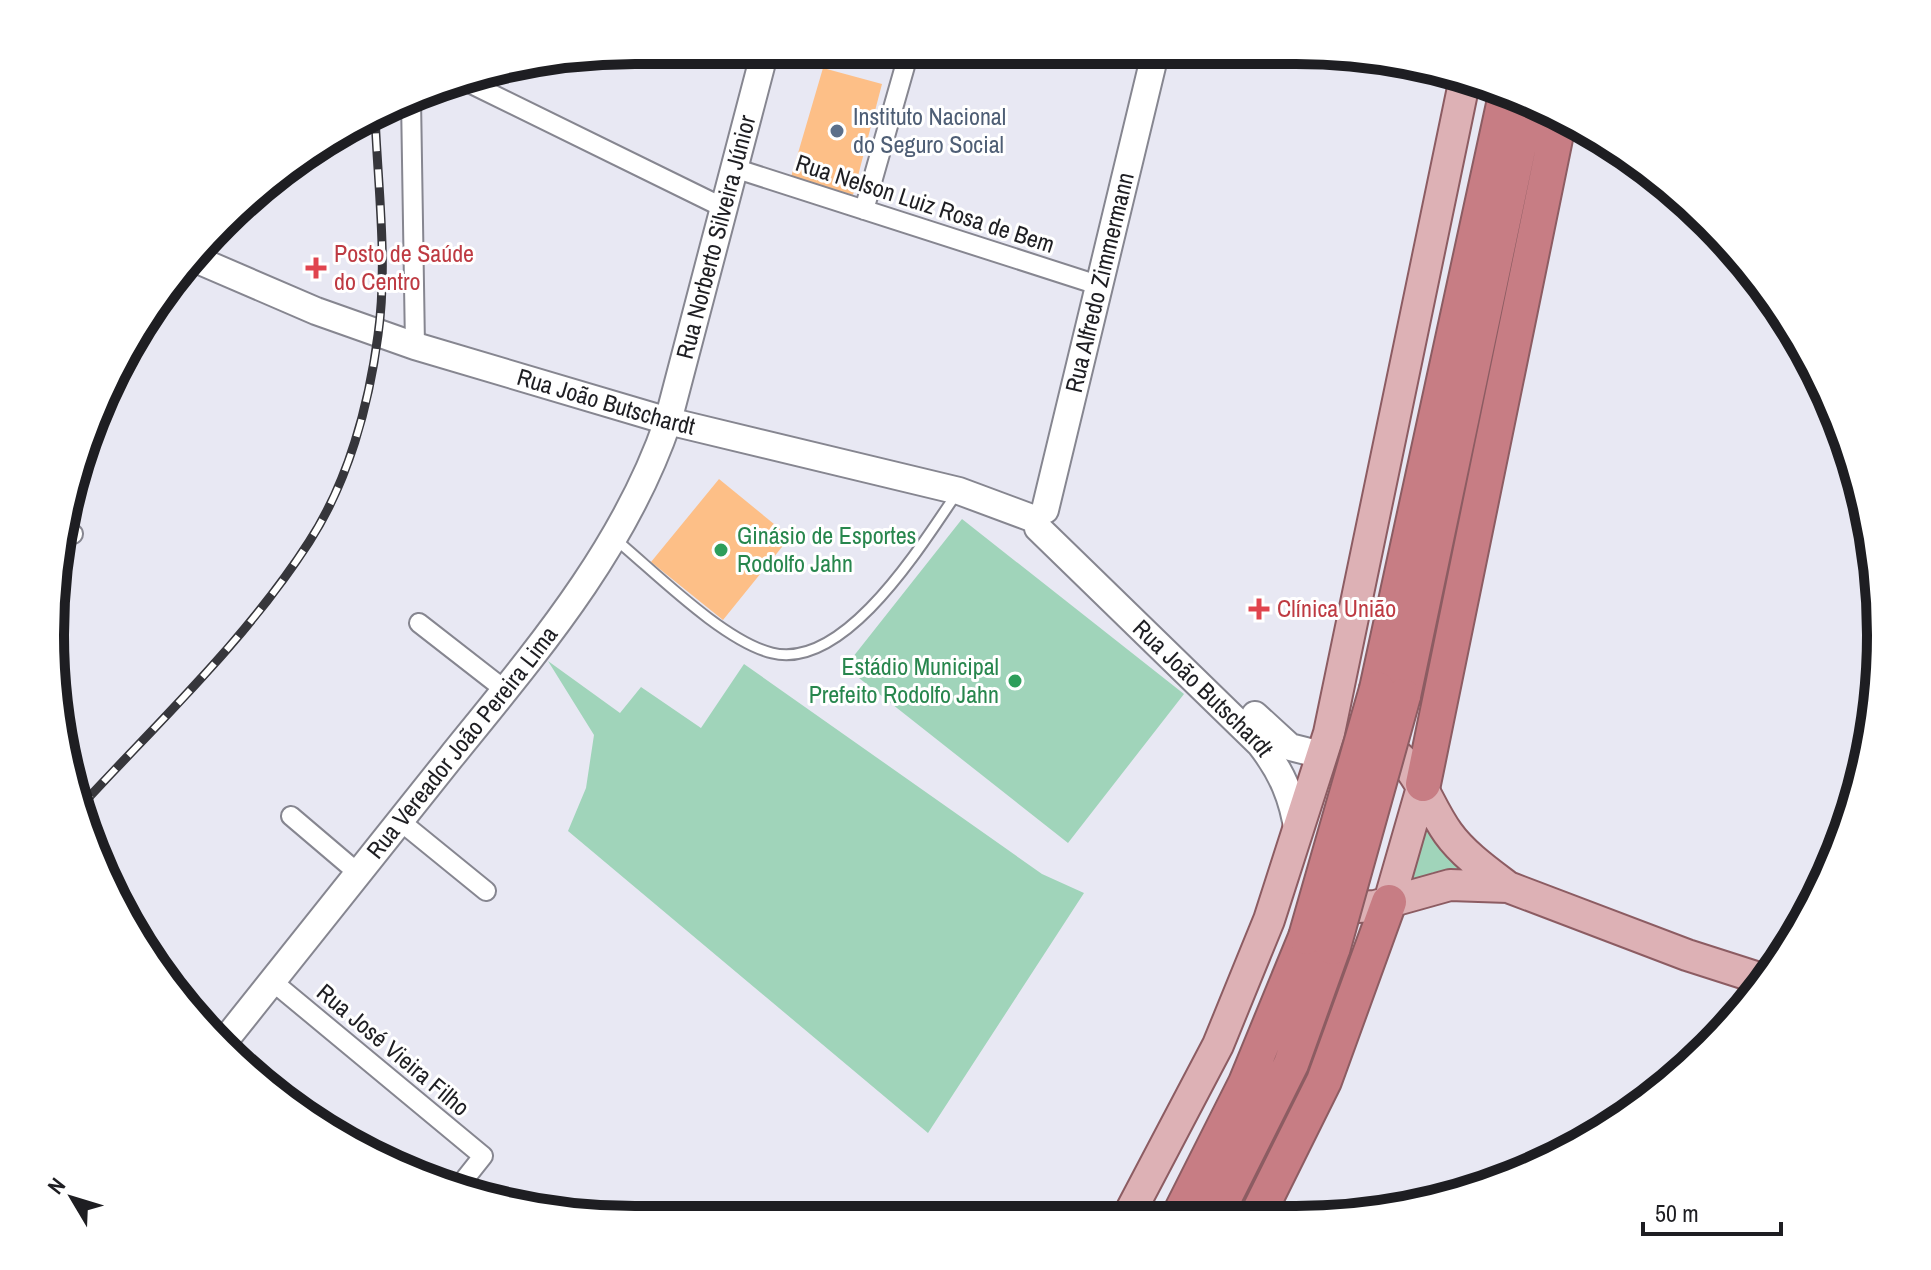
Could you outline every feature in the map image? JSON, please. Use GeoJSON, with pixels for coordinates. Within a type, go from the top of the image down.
{"type":"FeatureCollection","features":[{"type":"Feature","properties":{"kind":"highway"},"geometry":{"type":"LineString","coordinates":[[1390,692],[1504,103]]}},
{"type":"Feature","properties":{"kind":"highway"},"geometry":{"type":"LineString","coordinates":[[1220,1206],[1291,1064],[1319,942],[1390,692],[1526,112]]}},
{"type":"Feature","properties":{"kind":"highway"},"geometry":{"type":"LineString","coordinates":[[1425,773],[1557,127]]}},
{"type":"Feature","properties":{"kind":"highway"},"geometry":{"type":"LineString","coordinates":[[1262,1206],[1324,1081],[1389,902]]}},
{"type":"Feature","properties":{"kind":"highway"},"geometry":{"type":"LineString","coordinates":[[1184,1206],[1319,942]]}},
{"type":"Feature","properties":{"kind":"main road","name":"Rua Norberto Silveira Júnior"},"geometry":{"type":"LineString","coordinates":[[668,421],[762,64]]}},
{"type":"Feature","properties":{"kind":"main road","name":"Rua Alfredo Zimmermann"},"geometry":{"type":"LineString","coordinates":[[1040,517],[1101,286],[1153,64]]}},
{"type":"Feature","properties":{"kind":"main road"},"geometry":{"type":"LineString","coordinates":[[1133,1206],[1218,1045],[1298,835],[1335,711],[1463,89]]}},
{"type":"Feature","properties":{"kind":"main road","name":"Rua João Butschardt"},"geometry":{"type":"LineString","coordinates":[[203,262],[316,311],[415,346],[668,421],[959,491],[1040,517],[1290,747],[1322,755]]}},
{"type":"Feature","properties":{"kind":"main road","name":"Rua Vereador João Pereira Lima"},"geometry":{"type":"LineString","coordinates":[[228,1036],[567,610],[615,539],[653,465],[668,421]]}},
{"type":"Feature","properties":{"kind":"main road","name":"Rua João Butschardt"},"geometry":{"type":"LineString","coordinates":[[1040,517],[1260,744],[1286,783],[1294,803],[1298,835]]}},
{"type":"Feature","properties":{"kind":"main road"},"geometry":{"type":"LineString","coordinates":[[1290,747],[1313,733],[1335,711]]}},
{"type":"Feature","properties":{"kind":"main road"},"geometry":{"type":"LineString","coordinates":[[1322,755],[1351,742],[1377,744],[1425,773],[1442,822],[1463,849],[1508,887]]}},
{"type":"Feature","properties":{"kind":"main road"},"geometry":{"type":"LineString","coordinates":[[1389,902],[1425,773]]}},
{"type":"Feature","properties":{"kind":"main road"},"geometry":{"type":"LineString","coordinates":[[1298,835],[1302,861],[1324,893],[1358,907],[1389,902],[1440,887],[1469,884],[1508,887],[1687,955],[1754,976]]}},
{"type":"Feature","properties":{"kind":"main road"},"geometry":{"type":"LineString","coordinates":[[1379,934],[1393,917],[1440,887]]}},
{"type":"Feature","properties":{"kind":"street"},"geometry":{"type":"LineString","coordinates":[[864,210],[906,64]]}},
{"type":"Feature","properties":{"kind":"street"},"geometry":{"type":"LineString","coordinates":[[476,86],[724,208]]}},
{"type":"Feature","properties":{"kind":"street"},"geometry":{"type":"LineString","coordinates":[[411,109],[415,346]]}},
{"type":"Feature","properties":{"kind":"street","name":"Rua Nelson Luiz Rosa de Bem"},"geometry":{"type":"LineString","coordinates":[[734,168],[1101,286]]}},
{"type":"Feature","properties":{"kind":"street"},"geometry":{"type":"LineString","coordinates":[[419,623],[505,690]]}},
{"type":"Feature","properties":{"kind":"street"},"geometry":{"type":"LineString","coordinates":[[291,816],[358,873]]}},
{"type":"Feature","properties":{"kind":"street"},"geometry":{"type":"LineString","coordinates":[[400,821],[486,891]]}},
{"type":"Feature","properties":{"kind":"street","name":"Rua José Vieira Filho"},"geometry":{"type":"LineString","coordinates":[[272,981],[483,1156],[464,1180]]}},
{"type":"Feature","properties":{"kind":"lane"},"geometry":{"type":"LineString","coordinates":[[615,539],[720,627],[771,653],[796,655],[808,653],[830,640],[898,580],[959,491]]}},
{"type":"Feature","properties":{"kind":"green space","name":"Estádio Municipal Prefeito Rodolfo Jahn"},"geometry":{"type":"Polygon","coordinates":[[[962,519],[1184,694],[1068,843],[845,667],[962,519]]]}},
{"type":"Feature","properties":{"kind":"green space"},"geometry":{"type":"Polygon","coordinates":[[[548,661],[620,713],[641,687],[701,728],[744,664],[1042,874],[1084,893],[928,1133],[568,831],[586,788],[594,735],[548,661]]]}},
{"type":"Feature","properties":{"kind":"green space"},"geometry":{"type":"Polygon","coordinates":[[[1424,823],[1473,874],[1434,872],[1408,883],[1424,823]]]}},
{"type":"Feature","properties":{"kind":"building","name":"Instituto Nacional do Seguro Social"},"geometry":{"type":"Polygon","coordinates":[[[823,68],[882,84],[853,195],[791,177],[823,68]]]}},
{"type":"Feature","properties":{"kind":"building","name":"Ginásio de Esportes Rodolfo Jahn"},"geometry":{"type":"Polygon","coordinates":[[[719,479],[790,537],[723,620],[651,562],[719,479]]]}},
{"type":"Feature","properties":{"kind":"railway"},"geometry":{"type":"LineString","coordinates":[[88,799],[200,680],[258,613],[309,542],[346,469],[369,388],[381,308],[382,253],[376,126]]}},
{"type":"Feature","properties":{"kind":"place","name":"Instituto Nacional do Seguro Social"},"geometry":{"type":"Point","coordinates":[837,131]}},
{"type":"Feature","properties":{"kind":"place","name":"Posto de Saúde do Centro"},"geometry":{"type":"Point","coordinates":[316,268]}},
{"type":"Feature","properties":{"kind":"place","name":"Ginásio de Esportes Rodolfo Jahn"},"geometry":{"type":"Point","coordinates":[721,550]}},
{"type":"Feature","properties":{"kind":"place","name":"Clínica União"},"geometry":{"type":"Point","coordinates":[1259,609]}},
{"type":"Feature","properties":{"kind":"place","name":"Estádio Municipal Prefeito Rodolfo Jahn"},"geometry":{"type":"Point","coordinates":[1015,681]}}]}
